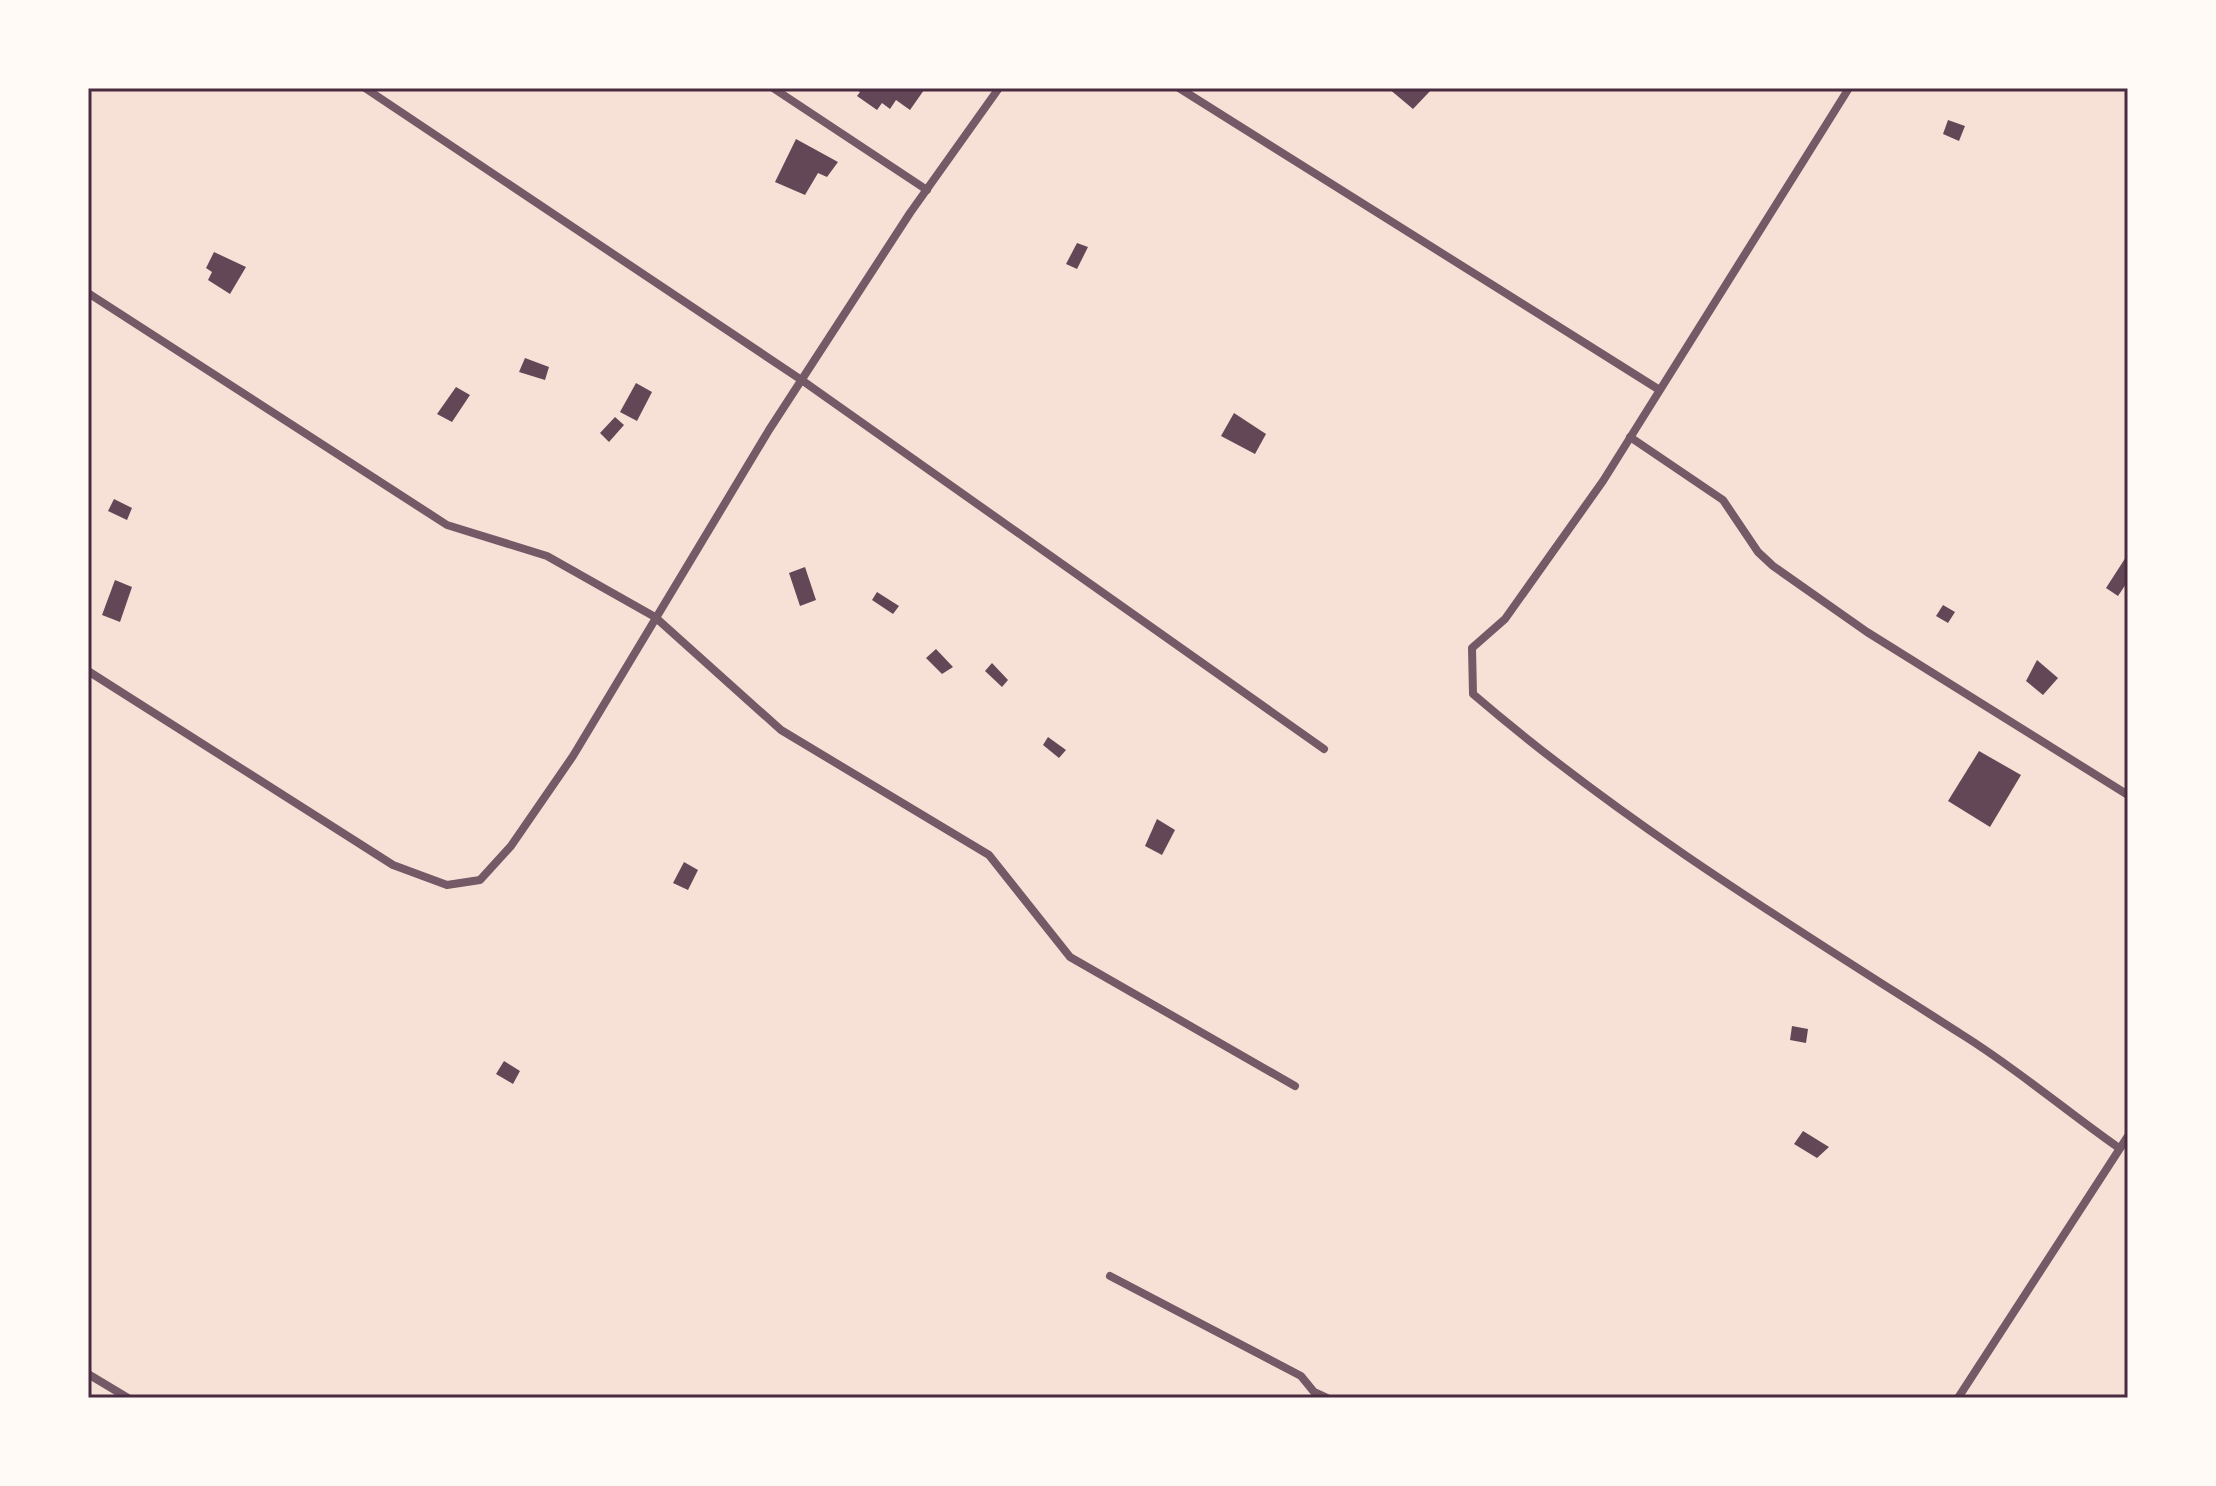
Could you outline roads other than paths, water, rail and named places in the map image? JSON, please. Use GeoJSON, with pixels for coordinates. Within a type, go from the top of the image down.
{"type":"FeatureCollection","features":[{"type":"Feature","properties":{"kind":"street"},"geometry":{"type":"LineString","coordinates":[[365,88],[803,381],[1324,749]]}},
{"type":"Feature","properties":{"kind":"street"},"geometry":{"type":"LineString","coordinates":[[773,88],[927,190]]}},
{"type":"Feature","properties":{"kind":"street"},"geometry":{"type":"LineString","coordinates":[[88,671],[393,865],[447,885],[480,880],[511,846],[573,756],[655,617],[803,381],[927,190],[999,88]]}},
{"type":"Feature","properties":{"kind":"street"},"geometry":{"type":"LineString","coordinates":[[1179,88],[1658,389]]}},
{"type":"Feature","properties":{"kind":"street"},"geometry":{"type":"LineString","coordinates":[[1849,88],[1630,437],[1505,619],[1472,648],[1473,694],[1589,786],[1843,961],[1963,1035],[2119,1148]]}},
{"type":"Feature","properties":{"kind":"street"},"geometry":{"type":"LineString","coordinates":[[88,293],[447,525],[547,556],[655,617],[781,730],[989,855],[1070,957],[1295,1086]]}},
{"type":"Feature","properties":{"kind":"street"},"geometry":{"type":"LineString","coordinates":[[1630,437],[1723,500],[1758,552],[1773,566],[1867,632],[2128,795]]}},
{"type":"Feature","properties":{"kind":"street"},"geometry":{"type":"LineString","coordinates":[[1958,1398],[2128,1136]]}},
{"type":"Feature","properties":{"kind":"street"},"geometry":{"type":"LineString","coordinates":[[1110,1276],[1301,1376],[1314,1392],[1327,1398]]}},
{"type":"Feature","properties":{"kind":"street"},"geometry":{"type":"LineString","coordinates":[[88,1374],[128,1398]]}}]}
